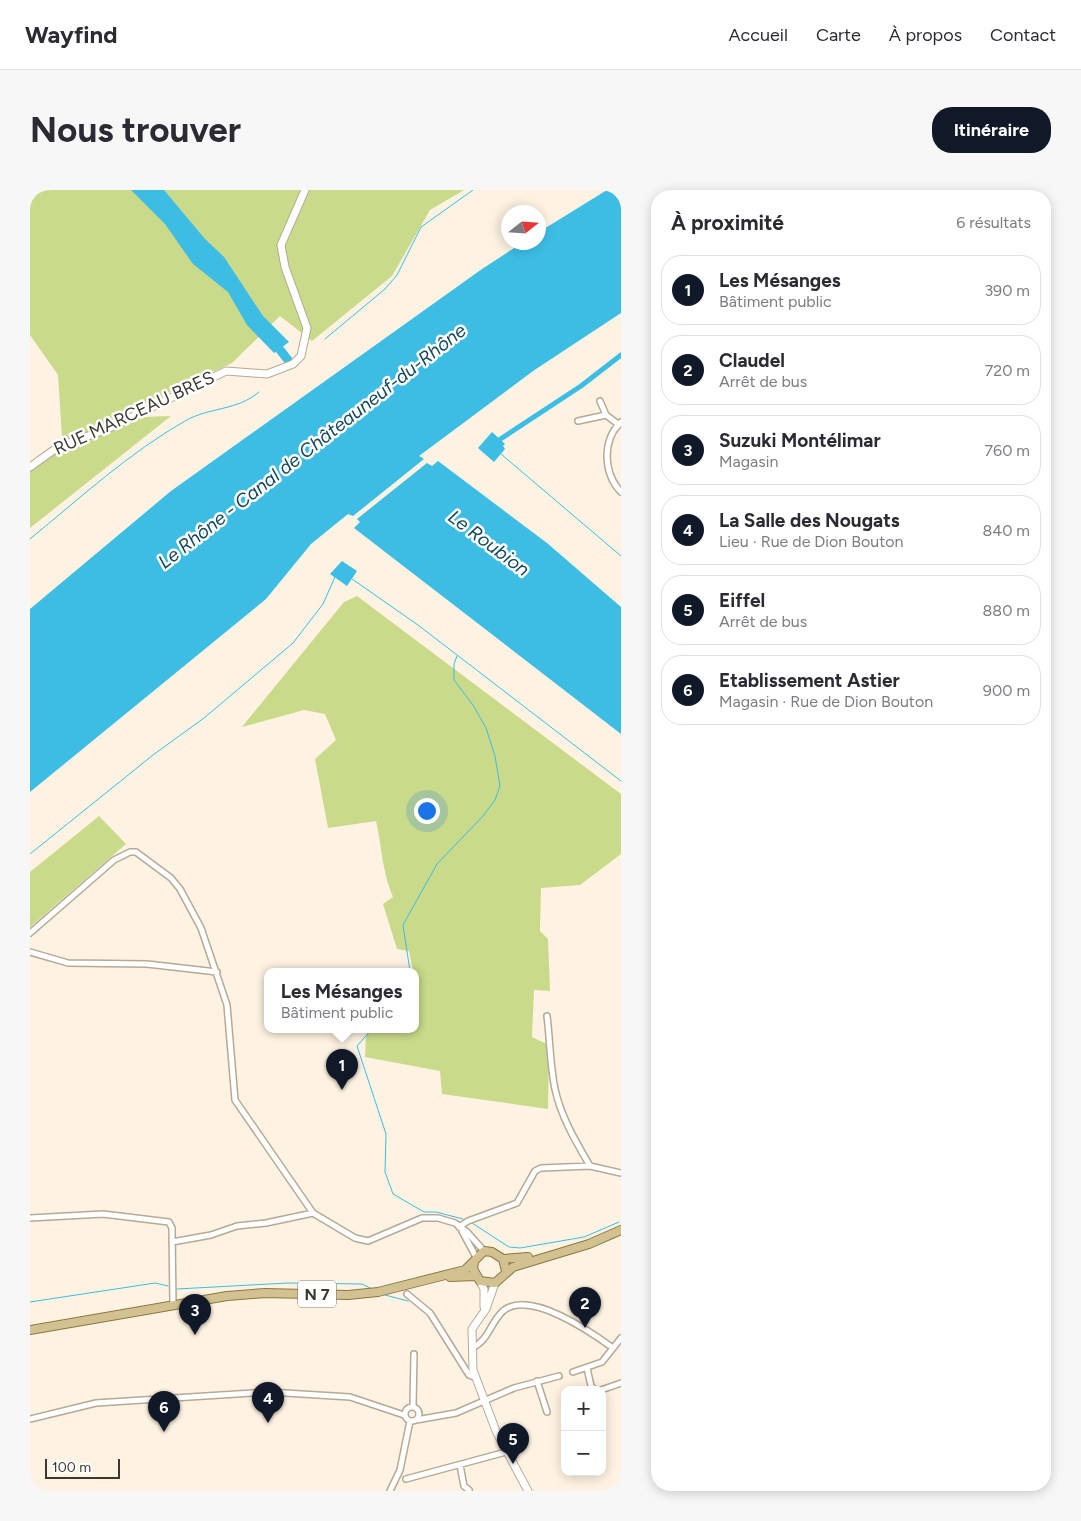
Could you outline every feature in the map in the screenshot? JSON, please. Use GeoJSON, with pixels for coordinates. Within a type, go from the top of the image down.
{"type":"FeatureCollection","features":[{"type":"Feature","properties":{"kind":"main road"},"geometry":{"type":"LineString","coordinates":[[506,1271],[545,1255],[588,1244],[621,1230]]}},
{"type":"Feature","properties":{"kind":"main road"},"geometry":{"type":"LineString","coordinates":[[503,1259],[506,1271],[503,1277],[495,1284],[477,1278],[475,1259],[484,1251],[492,1252],[503,1259],[545,1255]]}},
{"type":"Feature","properties":{"kind":"main road","name":"N 7"},"geometry":{"type":"LineString","coordinates":[[30,1330],[227,1296],[264,1293],[348,1295],[378,1292],[444,1277],[465,1270],[475,1259]]}},
{"type":"Feature","properties":{"kind":"main road","name":"N 7"},"geometry":{"type":"LineString","coordinates":[[444,1277],[477,1278]]}},
{"type":"Feature","properties":{"kind":"street","name":"RUE MARCEAU BRES"},"geometry":{"type":"LineString","coordinates":[[30,467],[58,448],[107,429],[226,371],[266,374],[293,364],[301,356],[307,328],[285,267],[281,245],[305,190]]}},
{"type":"Feature","properties":{"kind":"street"},"geometry":{"type":"LineString","coordinates":[[600,401],[606,415],[620,423],[610,438],[606,456],[609,472],[621,492]]}},
{"type":"Feature","properties":{"kind":"street"},"geometry":{"type":"LineString","coordinates":[[578,421],[606,415]]}},
{"type":"Feature","properties":{"kind":"street"},"geometry":{"type":"LineString","coordinates":[[30,933],[114,860],[123,855],[136,852],[171,878],[180,889],[201,928],[217,972],[228,1016],[235,1100],[313,1213],[356,1238],[368,1241],[422,1218],[438,1218],[455,1223],[467,1232],[484,1251]]}},
{"type":"Feature","properties":{"kind":"street"},"geometry":{"type":"LineString","coordinates":[[30,952],[68,963],[147,964],[217,972]]}},
{"type":"Feature","properties":{"kind":"street"},"geometry":{"type":"LineString","coordinates":[[548,1016],[555,1087],[559,1102],[564,1118],[590,1166]]}},
{"type":"Feature","properties":{"kind":"street"},"geometry":{"type":"LineString","coordinates":[[461,1229],[468,1221],[517,1203],[535,1171],[590,1166],[621,1173]]}},
{"type":"Feature","properties":{"kind":"street"},"geometry":{"type":"LineString","coordinates":[[172,1242],[211,1235],[237,1226],[266,1223],[313,1213]]}},
{"type":"Feature","properties":{"kind":"street"},"geometry":{"type":"LineString","coordinates":[[30,1218],[103,1214],[169,1222],[172,1228],[173,1305]]}},
{"type":"Feature","properties":{"kind":"street"},"geometry":{"type":"LineString","coordinates":[[461,1229],[475,1259]]}},
{"type":"Feature","properties":{"kind":"street"},"geometry":{"type":"LineString","coordinates":[[477,1278],[485,1295],[483,1312]]}},
{"type":"Feature","properties":{"kind":"street"},"geometry":{"type":"LineString","coordinates":[[495,1284],[483,1312],[472,1329],[474,1377],[506,1452],[528,1491]]}},
{"type":"Feature","properties":{"kind":"street"},"geometry":{"type":"LineString","coordinates":[[408,1294],[430,1313],[469,1375],[474,1377]]}},
{"type":"Feature","properties":{"kind":"street"},"geometry":{"type":"LineString","coordinates":[[472,1348],[485,1339],[504,1310],[524,1304],[585,1328],[613,1348]]}},
{"type":"Feature","properties":{"kind":"street"},"geometry":{"type":"LineString","coordinates":[[573,1372],[602,1362],[621,1338]]}},
{"type":"Feature","properties":{"kind":"street"},"geometry":{"type":"LineString","coordinates":[[404,1415],[410,1408],[414,1354]]}},
{"type":"Feature","properties":{"kind":"street"},"geometry":{"type":"LineString","coordinates":[[587,1368],[591,1386]]}},
{"type":"Feature","properties":{"kind":"street"},"geometry":{"type":"LineString","coordinates":[[30,1418],[103,1402],[270,1392],[350,1397],[415,1419],[456,1413],[483,1400],[537,1381],[558,1376]]}},
{"type":"Feature","properties":{"kind":"street"},"geometry":{"type":"LineString","coordinates":[[537,1381],[547,1412]]}},
{"type":"Feature","properties":{"kind":"street"},"geometry":{"type":"LineString","coordinates":[[606,1388],[621,1383]]}},
{"type":"Feature","properties":{"kind":"street"},"geometry":{"type":"LineString","coordinates":[[390,1491],[400,1470],[418,1410],[410,1408],[395,1411]]}},
{"type":"Feature","properties":{"kind":"street"},"geometry":{"type":"LineString","coordinates":[[406,1479],[506,1452]]}},
{"type":"Feature","properties":{"kind":"street"},"geometry":{"type":"LineString","coordinates":[[460,1465],[464,1486],[469,1490]]}},
{"type":"Feature","properties":{"kind":"green space"},"geometry":{"type":"Polygon","coordinates":[[[30,190],[464,190],[430,210],[392,276],[312,341],[280,316],[232,363],[115,418],[171,416],[30,528],[30,467],[62,437],[58,375],[30,335],[30,190]]]}},
{"type":"Feature","properties":{"kind":"green space"},"geometry":{"type":"Polygon","coordinates":[[[357,596],[621,794],[621,854],[580,885],[541,888],[540,931],[548,939],[550,991],[534,990],[532,1037],[549,1045],[548,1109],[442,1094],[440,1071],[365,1057],[368,1033],[419,1033],[419,968],[412,968],[409,951],[397,949],[383,904],[393,897],[384,869],[376,821],[328,828],[315,759],[336,740],[325,714],[304,710],[242,727],[344,602],[357,596]]]}},
{"type":"Feature","properties":{"kind":"green space"},"geometry":{"type":"Polygon","coordinates":[[[99,816],[126,844],[30,927],[30,872],[99,816]]]}},
{"type":"Feature","properties":{"kind":"water"},"geometry":{"type":"Polygon","coordinates":[[[131,190],[164,190],[205,239],[224,257],[263,316],[289,342],[274,353],[247,325],[228,292],[193,264],[165,224],[131,190]]]}},
{"type":"Feature","properties":{"kind":"water","name":"Le Rhône - Canal de Châteauneuf-du-Rhône"},"geometry":{"type":"Polygon","coordinates":[[[607,190],[621,190],[621,313],[533,371],[419,456],[424,459],[353,516],[348,514],[311,544],[266,599],[30,792],[30,609],[171,491],[482,269],[511,250],[546,250],[546,228],[607,190]]]}},
{"type":"Feature","properties":{"kind":"water"},"geometry":{"type":"Polygon","coordinates":[[[492,432],[505,444],[503,446],[505,449],[494,462],[478,448],[492,432]]]}},
{"type":"Feature","properties":{"kind":"water"},"geometry":{"type":"Polygon","coordinates":[[[438,461],[547,543],[621,607],[621,734],[354,528],[360,522],[357,519],[427,463],[432,466],[438,461]]]}},
{"type":"Feature","properties":{"kind":"water"},"geometry":{"type":"Polygon","coordinates":[[[342,561],[357,571],[347,586],[330,574],[342,561]]]}},
{"type":"Feature","properties":{"kind":"waterway"},"geometry":{"type":"LineString","coordinates":[[325,339],[385,289],[397,275],[421,227],[473,190]]}},
{"type":"Feature","properties":{"kind":"waterway","name":"Le Roubion"},"geometry":{"type":"LineString","coordinates":[[273,341],[288,360]]}},
{"type":"Feature","properties":{"kind":"waterway"},"geometry":{"type":"LineString","coordinates":[[496,442],[581,386],[621,355]]}},
{"type":"Feature","properties":{"kind":"waterway"},"geometry":{"type":"LineString","coordinates":[[30,539],[105,477],[164,434],[194,417],[242,403],[259,392]]}},
{"type":"Feature","properties":{"kind":"waterway"},"geometry":{"type":"LineString","coordinates":[[501,454],[621,556]]}},
{"type":"Feature","properties":{"kind":"waterway"},"geometry":{"type":"LineString","coordinates":[[30,854],[153,755],[204,718],[293,643],[323,604],[335,577]]}},
{"type":"Feature","properties":{"kind":"waterway"},"geometry":{"type":"LineString","coordinates":[[352,579],[418,625],[621,781]]}},
{"type":"Feature","properties":{"kind":"waterway"},"geometry":{"type":"LineString","coordinates":[[410,968],[403,925],[437,864],[483,816],[495,800],[500,786],[495,756],[486,728],[473,705],[454,680],[454,664],[457,656]]}},
{"type":"Feature","properties":{"kind":"waterway"},"geometry":{"type":"LineString","coordinates":[[368,1033],[357,1046],[386,1134],[385,1172],[393,1194],[424,1212],[436,1212],[463,1219]]}},
{"type":"Feature","properties":{"kind":"waterway"},"geometry":{"type":"LineString","coordinates":[[472,1223],[509,1247],[520,1248],[584,1237],[619,1222]]}},
{"type":"Feature","properties":{"kind":"waterway"},"geometry":{"type":"LineString","coordinates":[[30,1302],[155,1283],[168,1286]]}},
{"type":"Feature","properties":{"kind":"waterway"},"geometry":{"type":"LineString","coordinates":[[177,1289],[288,1283],[362,1284],[372,1289]]}},
{"type":"Feature","properties":{"kind":"waterway"},"geometry":{"type":"LineString","coordinates":[[385,1295],[408,1301]]}},
{"type":"Feature","properties":{"kind":"place","name":"Les Mésanges"},"geometry":{"type":"Point","coordinates":[342,1090]}},
{"type":"Feature","properties":{"kind":"place","name":"Claudel"},"geometry":{"type":"Point","coordinates":[585,1328]}},
{"type":"Feature","properties":{"kind":"place","name":"Suzuki Montélimar"},"geometry":{"type":"Point","coordinates":[195,1335]}},
{"type":"Feature","properties":{"kind":"place","name":"La Salle des Nougats"},"geometry":{"type":"Point","coordinates":[268,1423]}},
{"type":"Feature","properties":{"kind":"place","name":"Etablissement Astier"},"geometry":{"type":"Point","coordinates":[164,1432]}},
{"type":"Feature","properties":{"kind":"place","name":"Eiffel"},"geometry":{"type":"Point","coordinates":[513,1464]}}]}
